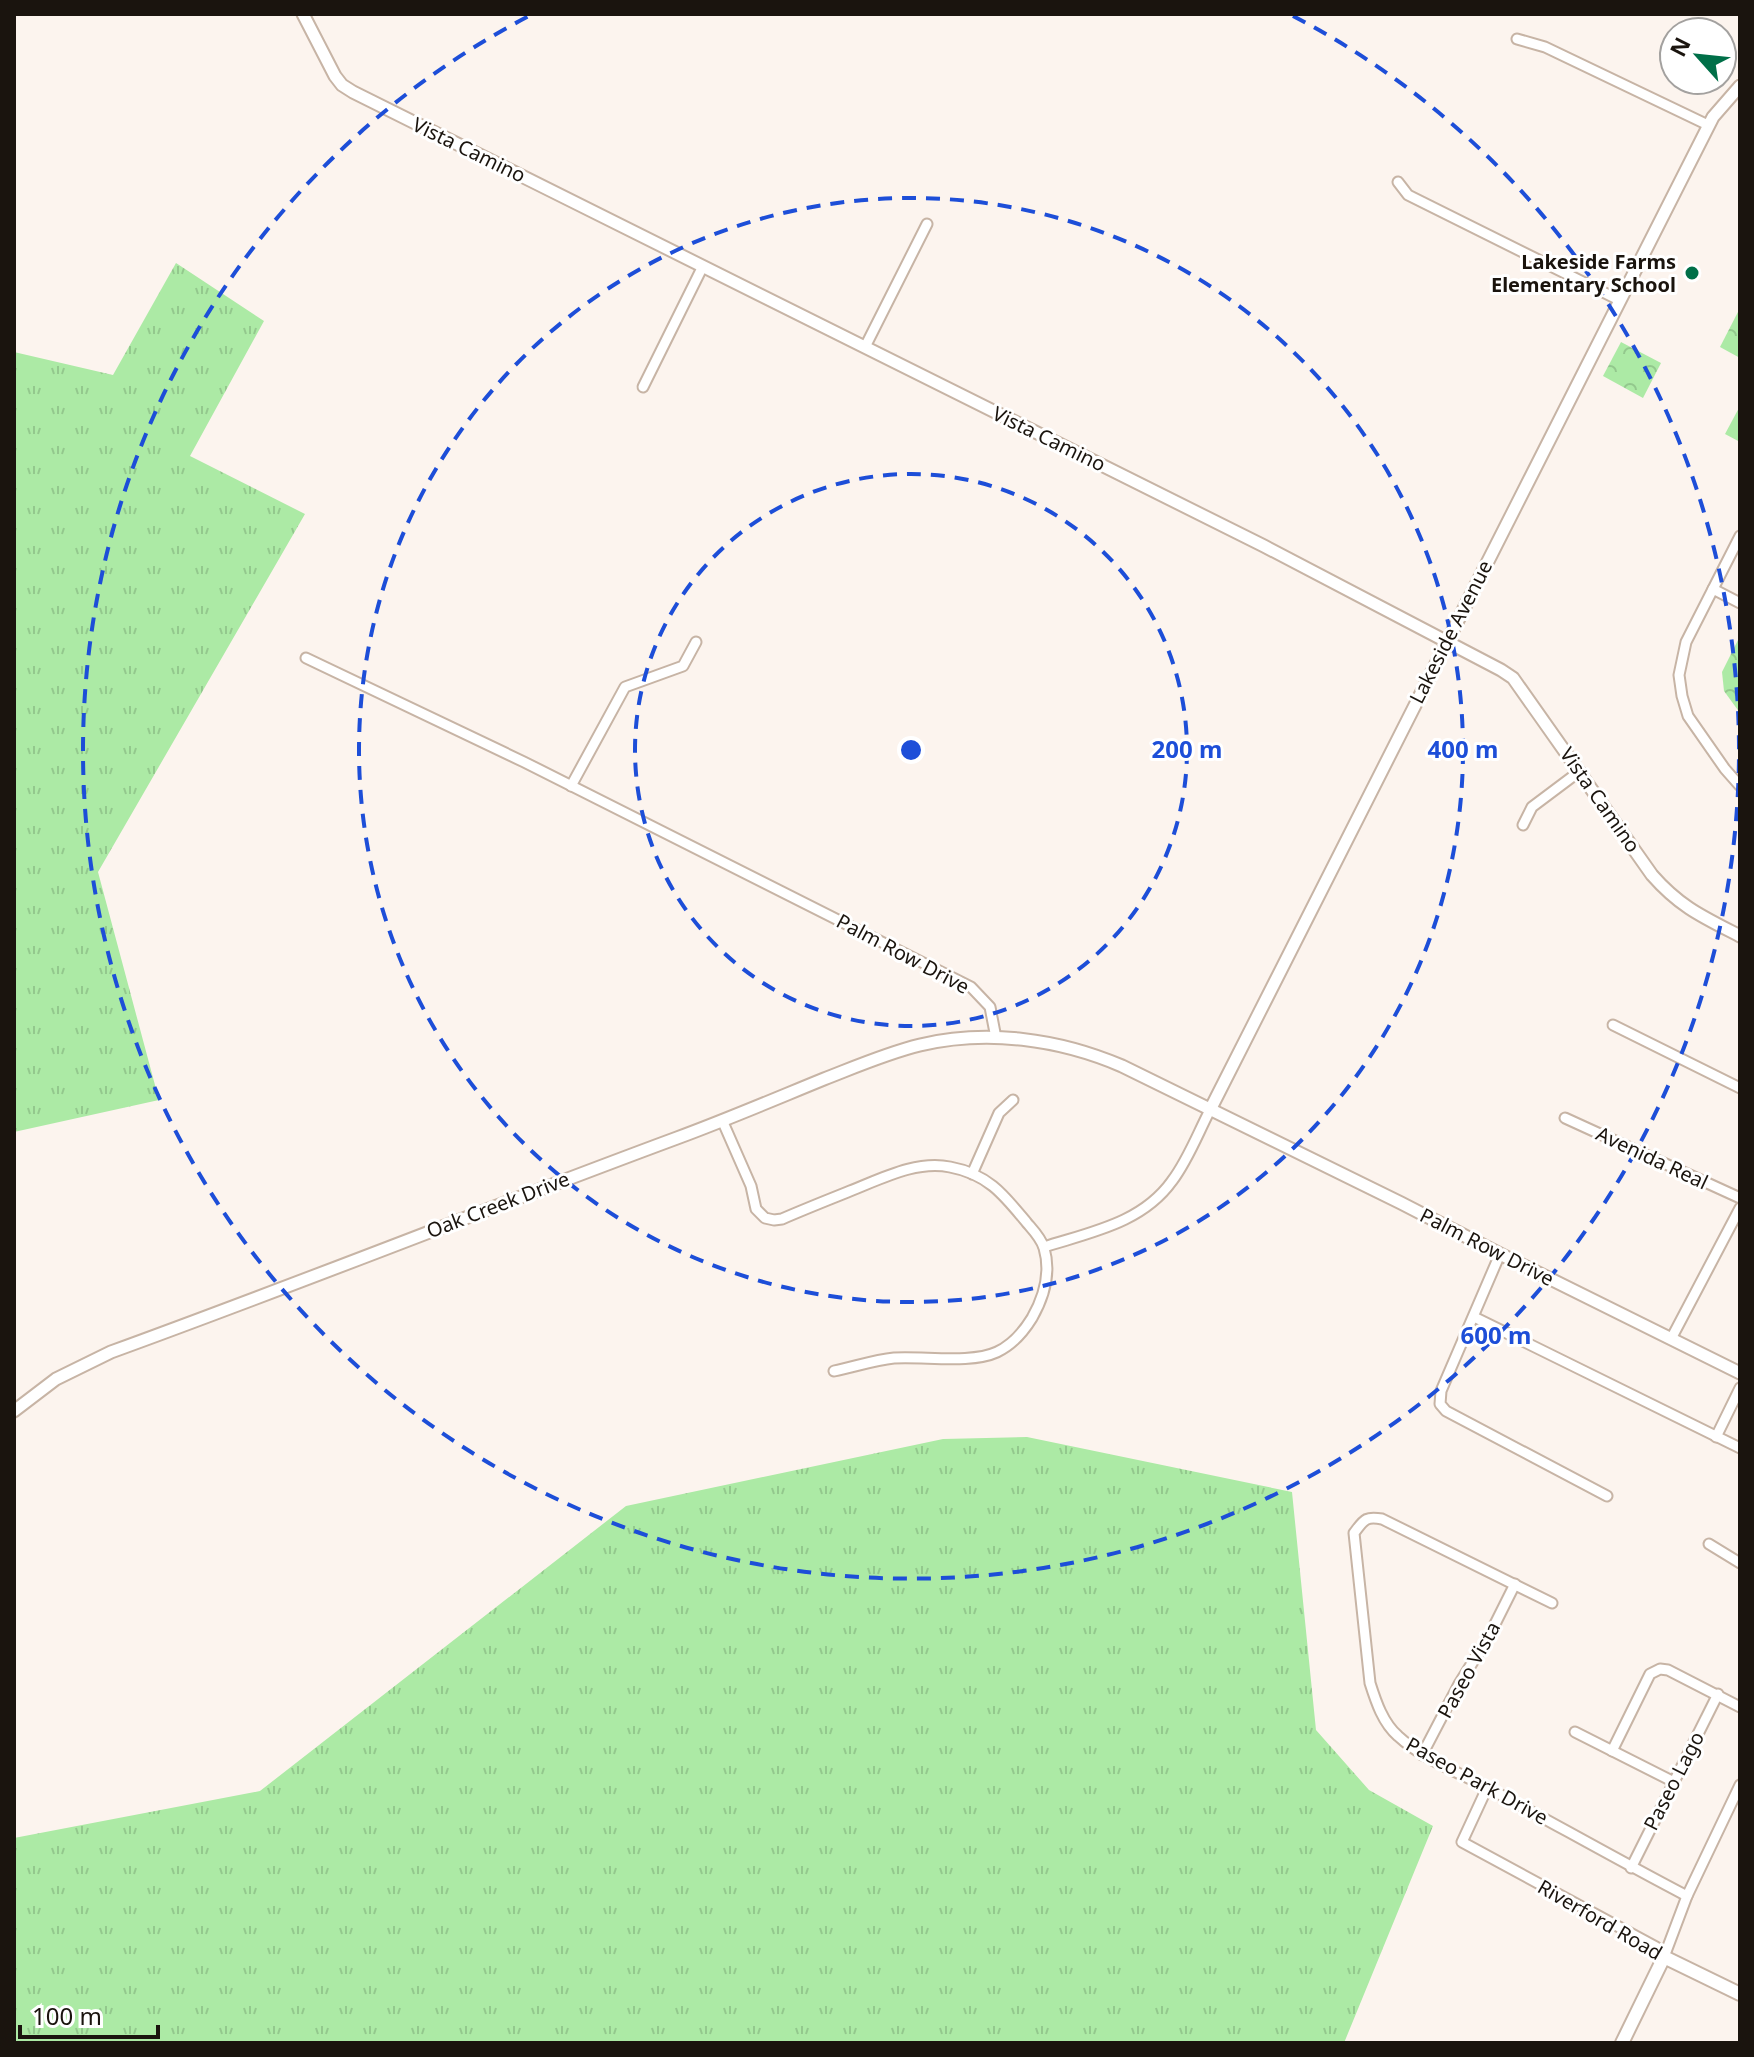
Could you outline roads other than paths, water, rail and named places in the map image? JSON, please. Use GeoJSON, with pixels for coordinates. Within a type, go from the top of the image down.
{"type":"FeatureCollection","features":[{"type":"Feature","properties":{"kind":"main road","name":"Riverford Road"},"geometry":{"type":"LineString","coordinates":[[1664,1957],[1740,1994]]}},
{"type":"Feature","properties":{"kind":"main road"},"geometry":{"type":"LineString","coordinates":[[1622,2043],[1664,1957]]}},
{"type":"Feature","properties":{"kind":"street","name":"Vista Camino"},"geometry":{"type":"LineString","coordinates":[[303,14],[335,76],[353,92],[1264,546],[1513,678],[1652,875],[1667,892],[1698,914],[1740,936]]}},
{"type":"Feature","properties":{"kind":"street"},"geometry":{"type":"LineString","coordinates":[[1517,39],[1545,47],[1708,125]]}},
{"type":"Feature","properties":{"kind":"street","name":"Lakeside Avenue"},"geometry":{"type":"LineString","coordinates":[[1044,1247],[1133,1217],[1156,1200],[1174,1179],[1708,125],[1740,86]]}},
{"type":"Feature","properties":{"kind":"street"},"geometry":{"type":"LineString","coordinates":[[1398,182],[1408,195],[1619,300]]}},
{"type":"Feature","properties":{"kind":"street"},"geometry":{"type":"LineString","coordinates":[[865,347],[927,224]]}},
{"type":"Feature","properties":{"kind":"street"},"geometry":{"type":"LineString","coordinates":[[643,387],[702,268]]}},
{"type":"Feature","properties":{"kind":"street"},"geometry":{"type":"LineString","coordinates":[[1740,536],[1686,642],[1680,664],[1680,687],[1690,719],[1740,786]]}},
{"type":"Feature","properties":{"kind":"street"},"geometry":{"type":"LineString","coordinates":[[1713,589],[1740,603]]}},
{"type":"Feature","properties":{"kind":"street"},"geometry":{"type":"LineString","coordinates":[[571,786],[625,687],[683,666],[696,642]]}},
{"type":"Feature","properties":{"kind":"street","name":"Palm Row Drive"},"geometry":{"type":"LineString","coordinates":[[306,658],[571,786],[971,987],[990,1007],[996,1038],[1044,1042],[1122,1066],[1740,1373]]}},
{"type":"Feature","properties":{"kind":"street"},"geometry":{"type":"LineString","coordinates":[[1523,825],[1532,807],[1580,771]]}},
{"type":"Feature","properties":{"kind":"street"},"geometry":{"type":"LineString","coordinates":[[1613,1025],[1740,1088]]}},
{"type":"Feature","properties":{"kind":"street","name":"Oak Creek Drive"},"geometry":{"type":"LineString","coordinates":[[14,1411],[56,1379],[111,1352],[869,1061],[920,1045],[996,1038]]}},
{"type":"Feature","properties":{"kind":"street"},"geometry":{"type":"LineString","coordinates":[[972,1174],[999,1113],[1013,1100]]}},
{"type":"Feature","properties":{"kind":"street","name":"Avenida Real"},"geometry":{"type":"LineString","coordinates":[[1565,1118],[1740,1198]]}},
{"type":"Feature","properties":{"kind":"street"},"geometry":{"type":"LineString","coordinates":[[722,1120],[751,1186],[756,1209],[769,1220],[782,1219],[901,1170],[948,1166],[993,1184],[1010,1200],[1044,1247],[1045,1290],[1037,1309],[1014,1341],[997,1352],[969,1358],[891,1358],[834,1371]]}},
{"type":"Feature","properties":{"kind":"street"},"geometry":{"type":"LineString","coordinates":[[1671,1339],[1740,1208]]}},
{"type":"Feature","properties":{"kind":"street"},"geometry":{"type":"LineString","coordinates":[[1500,1254],[1440,1396],[1443,1408],[1607,1496]]}},
{"type":"Feature","properties":{"kind":"street"},"geometry":{"type":"LineString","coordinates":[[1474,1317],[1740,1448]]}},
{"type":"Feature","properties":{"kind":"street"},"geometry":{"type":"LineString","coordinates":[[1716,1437],[1740,1388]]}},
{"type":"Feature","properties":{"kind":"street","name":"Paseo Park Drive"},"geometry":{"type":"LineString","coordinates":[[1552,1603],[1382,1519],[1372,1517],[1364,1520],[1354,1533],[1368,1667],[1378,1707],[1396,1735],[1422,1755],[1687,1896]]}},
{"type":"Feature","properties":{"kind":"street"},"geometry":{"type":"LineString","coordinates":[[1709,1544],[1740,1563]]}},
{"type":"Feature","properties":{"kind":"street","name":"Paseo Vista"},"geometry":{"type":"LineString","coordinates":[[1422,1755],[1515,1584]]}},
{"type":"Feature","properties":{"kind":"street"},"geometry":{"type":"LineString","coordinates":[[1612,1751],[1650,1674],[1660,1669],[1668,1670],[1740,1707]]}},
{"type":"Feature","properties":{"kind":"street","name":"Paseo Lago"},"geometry":{"type":"LineString","coordinates":[[1631,1868],[1718,1694]]}},
{"type":"Feature","properties":{"kind":"street"},"geometry":{"type":"LineString","coordinates":[[1575,1732],[1674,1782]]}},
{"type":"Feature","properties":{"kind":"street"},"geometry":{"type":"LineString","coordinates":[[1664,1957],[1687,1896],[1740,1785]]}},
{"type":"Feature","properties":{"kind":"street","name":"Riverford Road"},"geometry":{"type":"LineString","coordinates":[[1487,1788],[1462,1842],[1656,1947],[1664,1957]]}},
{"type":"Feature","properties":{"kind":"place","name":"Lakeside Farms Elementary School"},"geometry":{"type":"Point","coordinates":[1692,273]}}]}
